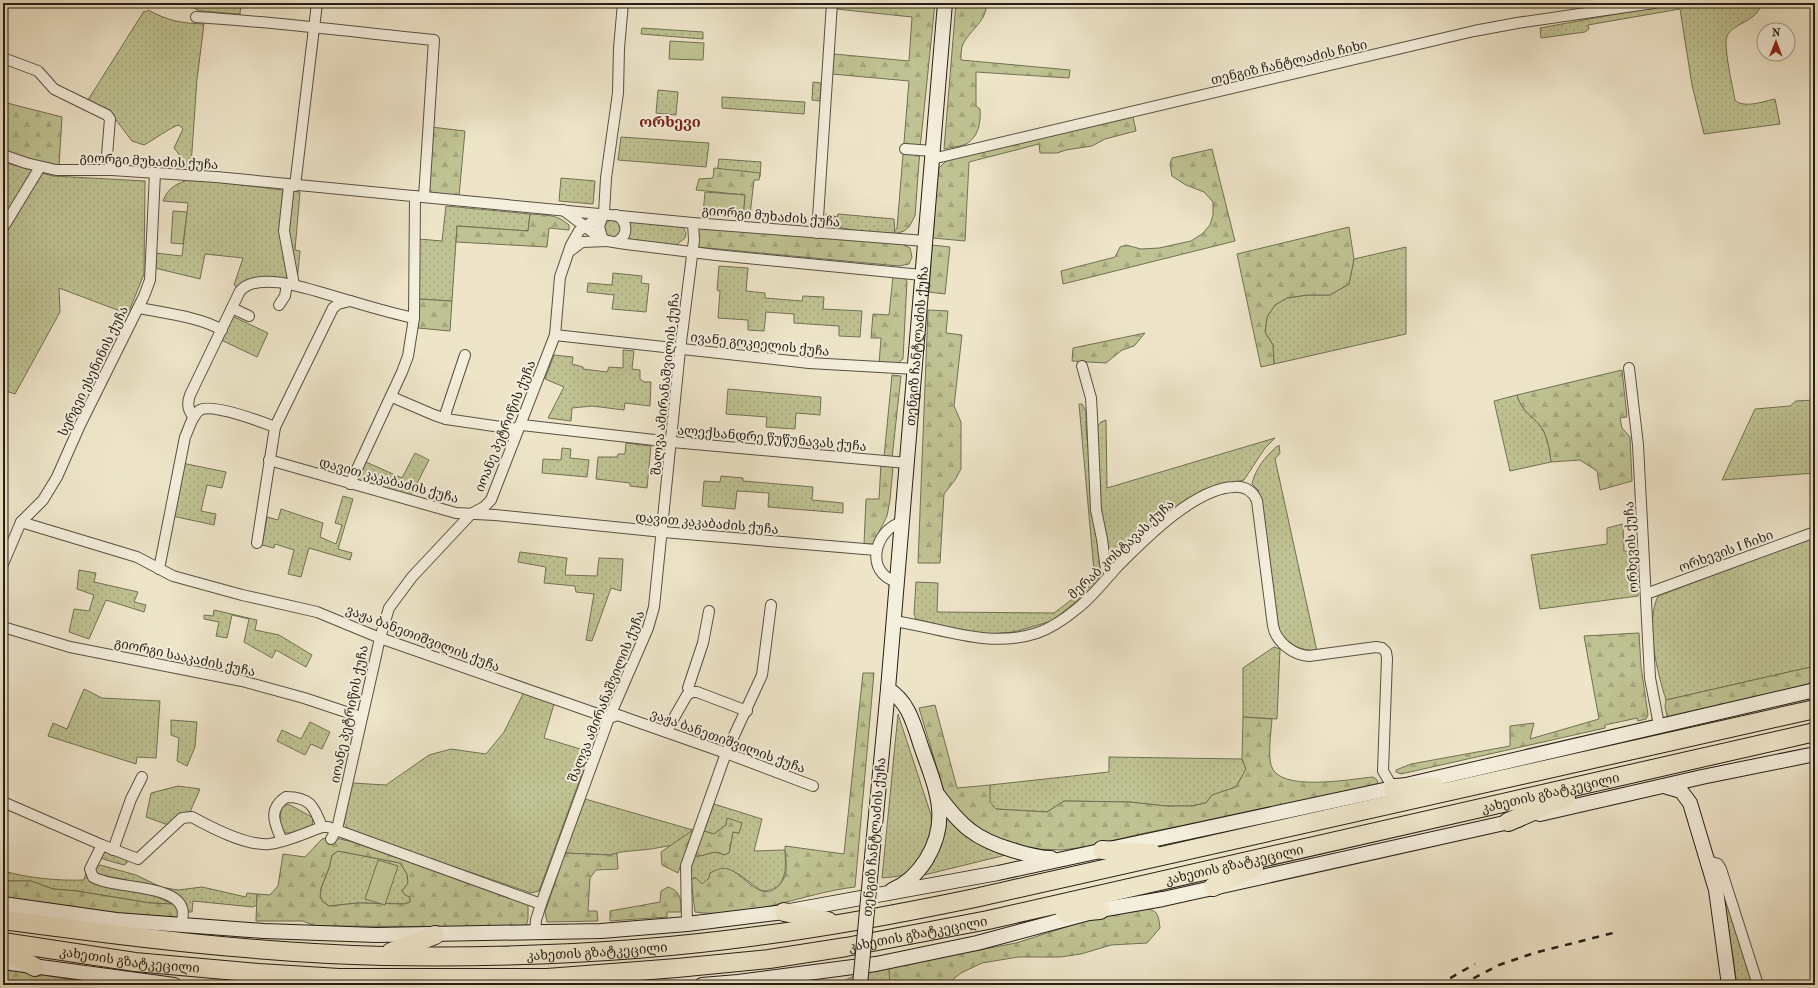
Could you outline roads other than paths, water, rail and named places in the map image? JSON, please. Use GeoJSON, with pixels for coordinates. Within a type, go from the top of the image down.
{"type":"FeatureCollection","features":[{"type":"Feature","properties":{"kind":"highway","name":"კახეთის გზატკეცილი"},"geometry":{"type":"LineString","coordinates":[[3,920],[169,942],[383,956],[500,955],[607,951],[757,936],[839,924],[975,898],[1815,710]]}},
{"type":"Feature","properties":{"kind":"highway","name":"კახეთის გზატკეცილი"},"geometry":{"type":"LineString","coordinates":[[3,942],[135,962],[259,973],[370,978],[539,978],[677,968],[769,959],[853,946],[988,920],[1815,732]]}},
{"type":"Feature","properties":{"kind":"highway"},"geometry":{"type":"LineString","coordinates":[[1508,822],[1604,780]]}},
{"type":"Feature","properties":{"kind":"highway"},"geometry":{"type":"LineString","coordinates":[[1394,788],[1480,784]]}},
{"type":"Feature","properties":{"kind":"highway"},"geometry":{"type":"LineString","coordinates":[[1102,850],[1170,855]]}},
{"type":"Feature","properties":{"kind":"highway"},"geometry":{"type":"LineString","coordinates":[[1213,887],[1290,852]]}},
{"type":"Feature","properties":{"kind":"highway"},"geometry":{"type":"LineString","coordinates":[[988,920],[1100,910]]}},
{"type":"Feature","properties":{"kind":"highway"},"geometry":{"type":"LineString","coordinates":[[784,912],[839,924]]}},
{"type":"Feature","properties":{"kind":"highway"},"geometry":{"type":"LineString","coordinates":[[383,956],[436,935]]}},
{"type":"Feature","properties":{"kind":"highway"},"geometry":{"type":"LineString","coordinates":[[3,950],[35,967]]}},
{"type":"Feature","properties":{"kind":"highway"},"geometry":{"type":"LineString","coordinates":[[259,973],[322,985]]}},
{"type":"Feature","properties":{"kind":"street"},"geometry":{"type":"LineString","coordinates":[[279,305],[290,285],[284,231],[292,185],[317,3]]}},
{"type":"Feature","properties":{"kind":"street"},"geometry":{"type":"LineString","coordinates":[[609,240],[599,226],[604,213],[606,178],[618,93],[619,48],[623,3]]}},
{"type":"Feature","properties":{"kind":"street"},"geometry":{"type":"LineString","coordinates":[[817,233],[832,3]]}},
{"type":"Feature","properties":{"kind":"street","name":"თენგიზ ჩანტლაძის ქუჩა"},"geometry":{"type":"LineString","coordinates":[[860,985],[894,621],[945,3]]}},
{"type":"Feature","properties":{"kind":"street","name":"თენგიზ ჩანტლაძის ჩიხი"},"geometry":{"type":"LineString","coordinates":[[905,149],[932,155],[1474,32],[1517,23],[1654,3]]}},
{"type":"Feature","properties":{"kind":"street"},"geometry":{"type":"LineString","coordinates":[[196,17],[275,22],[314,28],[434,40],[420,197],[414,318],[408,356],[392,397],[350,484]]}},
{"type":"Feature","properties":{"kind":"street"},"geometry":{"type":"LineString","coordinates":[[3,58],[38,71],[54,89],[107,115],[110,119],[107,155],[112,170]]}},
{"type":"Feature","properties":{"kind":"street","name":"გიორგი მუხაძის ქუჩა"},"geometry":{"type":"LineString","coordinates":[[3,155],[40,167],[56,170],[112,170],[155,173],[604,213],[693,223],[925,241]]}},
{"type":"Feature","properties":{"kind":"street"},"geometry":{"type":"LineString","coordinates":[[3,228],[40,167]]}},
{"type":"Feature","properties":{"kind":"street","name":"სერგეი ესენინის ქუჩა"},"geometry":{"type":"LineString","coordinates":[[3,564],[21,522],[43,500],[50,490],[139,308],[150,280],[155,173]]}},
{"type":"Feature","properties":{"kind":"street"},"geometry":{"type":"LineString","coordinates":[[563,210],[584,226],[609,240],[692,252],[922,275]]}},
{"type":"Feature","properties":{"kind":"street"},"geometry":{"type":"LineString","coordinates":[[584,226],[604,213]]}},
{"type":"Feature","properties":{"kind":"street"},"geometry":{"type":"LineString","coordinates":[[568,252],[582,242],[609,240],[624,237],[626,229],[623,220],[616,215]]}},
{"type":"Feature","properties":{"kind":"street","name":"შალვა ამირანაშვილის ქუჩა"},"geometry":{"type":"LineString","coordinates":[[535,933],[536,920],[541,904],[609,718],[652,618],[663,532],[680,350],[694,236],[693,223]]}},
{"type":"Feature","properties":{"kind":"street","name":"იოანე პეტრიწის ქუჩა"},"geometry":{"type":"LineString","coordinates":[[331,839],[337,829],[361,717],[380,638],[389,608],[412,578],[471,514],[484,507],[491,500],[522,425],[555,335],[560,277],[568,252],[575,237],[584,226]]}},
{"type":"Feature","properties":{"kind":"street"},"geometry":{"type":"LineString","coordinates":[[194,417],[190,413],[188,401],[240,291],[247,285],[268,282],[307,288],[414,318]]}},
{"type":"Feature","properties":{"kind":"street"},"geometry":{"type":"LineString","coordinates":[[257,543],[275,427],[326,319],[333,308],[338,304],[350,301]]}},
{"type":"Feature","properties":{"kind":"street"},"geometry":{"type":"LineString","coordinates":[[139,308],[198,321],[215,326],[222,330]]}},
{"type":"Feature","properties":{"kind":"street"},"geometry":{"type":"LineString","coordinates":[[232,308],[249,316]]}},
{"type":"Feature","properties":{"kind":"street","name":"ივანე გოკიელის ქუჩა"},"geometry":{"type":"LineString","coordinates":[[555,335],[680,350],[809,363],[914,369]]}},
{"type":"Feature","properties":{"kind":"street"},"geometry":{"type":"LineString","coordinates":[[446,419],[446,412],[464,355]]}},
{"type":"Feature","properties":{"kind":"street"},"geometry":{"type":"LineString","coordinates":[[1082,366],[1091,398],[1096,510],[1102,539],[1104,563],[1111,574]]}},
{"type":"Feature","properties":{"kind":"street","name":"ორხევის ქუჩა"},"geometry":{"type":"LineString","coordinates":[[1629,368],[1638,445],[1650,678],[1659,725]]}},
{"type":"Feature","properties":{"kind":"street","name":"ალექსანდრე წუწუნავას ქუჩა"},"geometry":{"type":"LineString","coordinates":[[392,397],[446,419],[514,429],[522,425],[672,442],[907,463]]}},
{"type":"Feature","properties":{"kind":"street"},"geometry":{"type":"LineString","coordinates":[[159,569],[182,450],[185,437],[194,417],[200,410],[208,408],[258,420],[275,427]]}},
{"type":"Feature","properties":{"kind":"street","name":"დავით კაკაბაძის ქუჩა"},"geometry":{"type":"LineString","coordinates":[[269,460],[456,513],[876,550]]}},
{"type":"Feature","properties":{"kind":"street","name":"მერაბ კოსტავას ქუჩა"},"geometry":{"type":"LineString","coordinates":[[894,621],[921,625],[963,637],[981,639],[1035,633],[1049,628],[1079,607],[1155,532],[1196,500],[1216,489],[1227,487],[1238,487],[1250,491],[1255,495],[1257,501],[1273,626],[1278,638],[1290,649],[1302,656],[1376,647],[1382,648],[1386,652],[1388,658],[1383,771],[1394,788]]}},
{"type":"Feature","properties":{"kind":"street","name":"ვაჟა ბანეთიშვილის ქუჩა"},"geometry":{"type":"LineString","coordinates":[[21,522],[137,556],[173,576],[242,595],[317,612],[380,638],[609,718],[618,715],[726,753],[813,786]]}},
{"type":"Feature","properties":{"kind":"street"},"geometry":{"type":"LineString","coordinates":[[897,582],[890,580],[880,571],[876,557],[876,550],[884,532],[894,524],[902,522]]}},
{"type":"Feature","properties":{"kind":"street","name":"ორხევის I ჩიხი"},"geometry":{"type":"LineString","coordinates":[[1646,594],[1815,532]]}},
{"type":"Feature","properties":{"kind":"street"},"geometry":{"type":"LineString","coordinates":[[687,924],[686,866],[726,753],[747,711],[764,666],[771,604]]}},
{"type":"Feature","properties":{"kind":"street"},"geometry":{"type":"LineString","coordinates":[[692,692],[688,688],[703,643],[709,611]]}},
{"type":"Feature","properties":{"kind":"street","name":"გიორგი სააკაძის ქუჩა"},"geometry":{"type":"LineString","coordinates":[[3,627],[70,647],[242,681],[304,698],[361,717]]}},
{"type":"Feature","properties":{"kind":"street","name":"თენგიზ ჩანტლაძის ქუჩა"},"geometry":{"type":"LineString","coordinates":[[875,896],[905,883],[914,876],[926,861],[940,827],[938,794],[908,707],[897,695],[888,689]]}},
{"type":"Feature","properties":{"kind":"street","name":"კახეთის გზატკეცილი"},"geometry":{"type":"LineString","coordinates":[[3,904],[116,920],[182,923],[306,933],[436,935],[535,933],[601,931],[687,924],[784,912],[935,886],[1394,788],[1659,725],[1815,690]]}},
{"type":"Feature","properties":{"kind":"street"},"geometry":{"type":"LineString","coordinates":[[666,732],[687,695],[692,692],[697,692],[747,711]]}},
{"type":"Feature","properties":{"kind":"street","name":"კახეთის გზატკეცილი"},"geometry":{"type":"LineString","coordinates":[[702,985],[738,982],[876,964],[977,943],[1100,910],[1213,887],[1508,822],[1702,777],[1815,754]]}},
{"type":"Feature","properties":{"kind":"street"},"geometry":{"type":"LineString","coordinates":[[113,850],[131,799],[142,777]]}},
{"type":"Feature","properties":{"kind":"street"},"geometry":{"type":"LineString","coordinates":[[1690,803],[1692,788],[1702,777]]}},
{"type":"Feature","properties":{"kind":"street"},"geometry":{"type":"LineString","coordinates":[[1661,786],[1671,787],[1681,791],[1690,803],[1716,890],[1729,985]]}},
{"type":"Feature","properties":{"kind":"street","name":"თენგიზ ჩანტლაძის ქუჩა"},"geometry":{"type":"LineString","coordinates":[[938,794],[958,820],[980,838],[1015,851],[1043,858],[1072,857]]}},
{"type":"Feature","properties":{"kind":"street"},"geometry":{"type":"LineString","coordinates":[[282,841],[274,815],[276,806],[286,797],[303,798],[309,803],[314,809],[322,827]]}},
{"type":"Feature","properties":{"kind":"street"},"geometry":{"type":"LineString","coordinates":[[3,802],[113,850],[138,859],[182,818],[187,816],[192,817],[229,836],[264,844],[282,841],[322,827],[337,829],[541,904]]}},
{"type":"Feature","properties":{"kind":"street"},"geometry":{"type":"LineString","coordinates":[[102,845],[90,869],[93,877],[105,882],[138,887],[164,894],[176,900],[182,909],[182,923]]}},
{"type":"Feature","properties":{"kind":"street"},"geometry":{"type":"LineString","coordinates":[[1708,861],[1718,864],[1721,869],[1758,985]]}},
{"type":"Feature","properties":{"kind":"street","name":"კახეთის გზატკეცილი"},"geometry":{"type":"LineString","coordinates":[[3,962],[174,985]]}},
{"type":"Feature","properties":{"kind":"railway"},"geometry":{"type":"LineString","coordinates":[[1461,985],[1499,965],[1534,953],[1617,932]]}},
{"type":"Feature","properties":{"kind":"railway"},"geometry":{"type":"LineString","coordinates":[[1438,985],[1475,964]]}},
{"type":"Feature","properties":{"kind":"district","name":"ორხევი"},"geometry":{"type":"Point","coordinates":[670,122]}}]}
